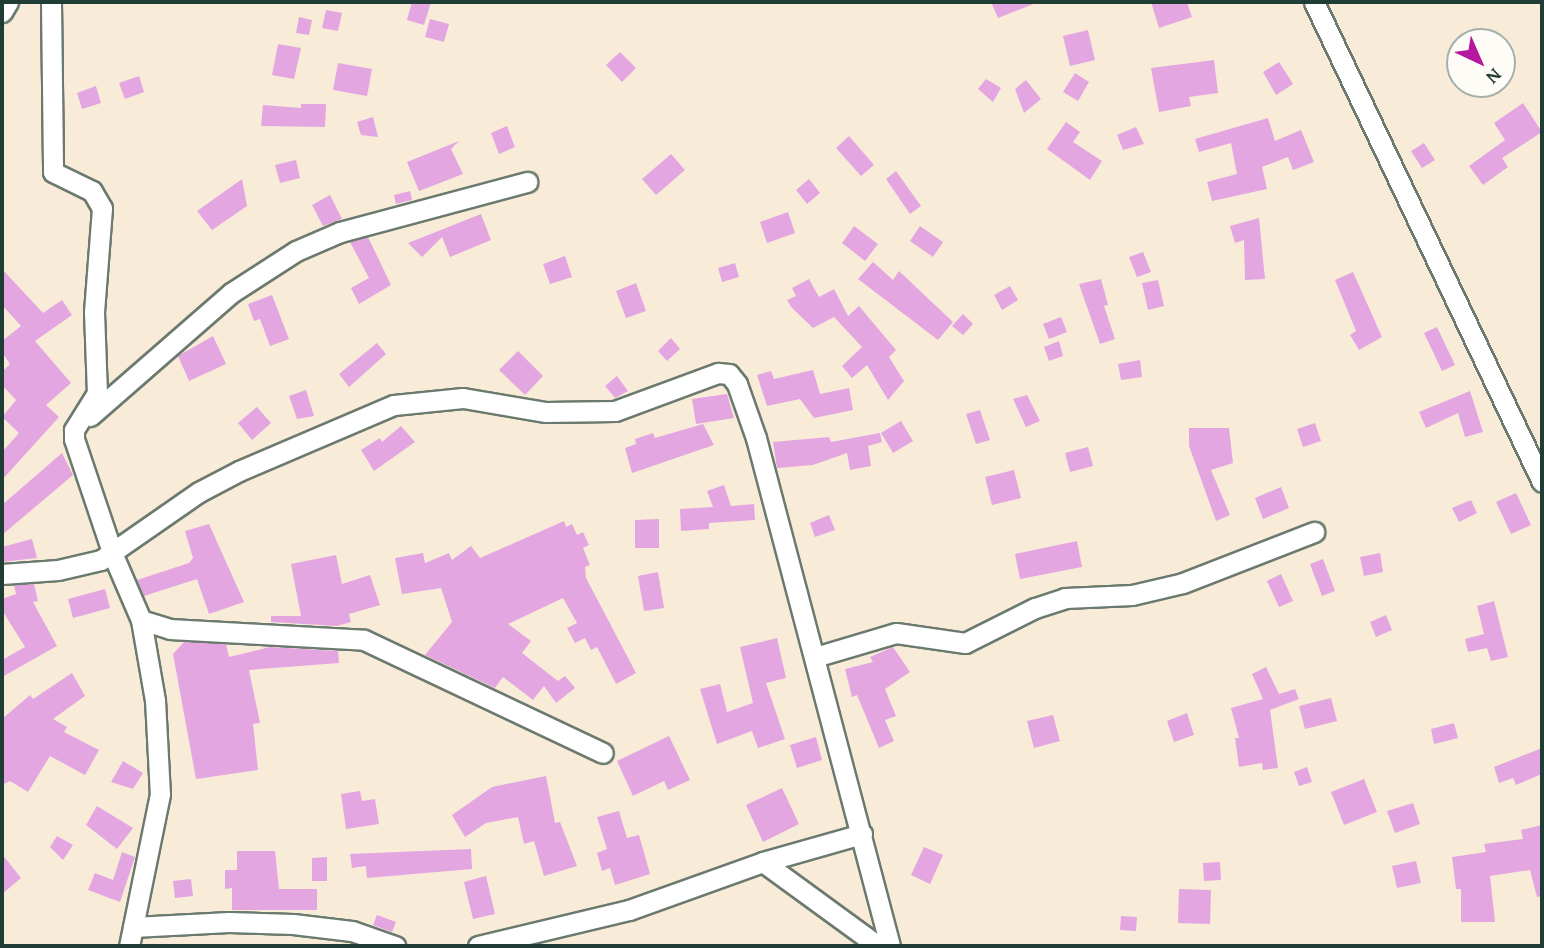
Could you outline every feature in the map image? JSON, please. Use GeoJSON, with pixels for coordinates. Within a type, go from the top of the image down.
{"type":"FeatureCollection","features":[{"type":"Feature","properties":{"kind":"street"},"geometry":{"type":"LineString","coordinates":[[2,12],[8,2]]}},
{"type":"Feature","properties":{"kind":"street"},"geometry":{"type":"LineString","coordinates":[[51,2],[53,172],[92,191],[102,208],[94,312],[97,393],[74,430],[113,555],[141,620],[155,700],[160,794],[131,937],[229,922],[293,924],[352,931],[396,946]]}},
{"type":"Feature","properties":{"kind":"street"},"geometry":{"type":"LineString","coordinates":[[1314,2],[1542,482]]}},
{"type":"Feature","properties":{"kind":"street"},"geometry":{"type":"LineString","coordinates":[[74,430],[231,293],[296,251],[340,232],[527,182]]}},
{"type":"Feature","properties":{"kind":"street"},"geometry":{"type":"LineString","coordinates":[[2,574],[84,566],[113,555],[229,476],[394,405],[463,398],[546,412],[615,411],[718,373],[729,374],[737,383],[750,416],[890,946]]}},
{"type":"Feature","properties":{"kind":"street"},"geometry":{"type":"LineString","coordinates":[[815,657],[896,633],[965,643],[1035,608],[1065,598],[1132,595],[1184,583],[1314,532]]}},
{"type":"Feature","properties":{"kind":"street"},"geometry":{"type":"LineString","coordinates":[[141,620],[170,629],[364,640],[603,753]]}},
{"type":"Feature","properties":{"kind":"street"},"geometry":{"type":"LineString","coordinates":[[478,946],[629,910],[762,862],[862,834]]}},
{"type":"Feature","properties":{"kind":"street"},"geometry":{"type":"LineString","coordinates":[[762,862],[878,946]]}},
{"type":"Feature","properties":{"kind":"building"},"geometry":{"type":"Polygon","coordinates":[[[412,2],[431,2],[424,25],[407,20],[412,2]]]}},
{"type":"Feature","properties":{"kind":"building"},"geometry":{"type":"Polygon","coordinates":[[[991,2],[1036,2],[1036,3],[998,18],[991,2]]]}},
{"type":"Feature","properties":{"kind":"building"},"geometry":{"type":"Polygon","coordinates":[[[1151,2],[1187,2],[1192,17],[1159,28],[1151,2]]]}},
{"type":"Feature","properties":{"kind":"building"},"geometry":{"type":"Polygon","coordinates":[[[326,10],[342,13],[338,31],[322,28],[326,10]]]}},
{"type":"Feature","properties":{"kind":"building"},"geometry":{"type":"Polygon","coordinates":[[[299,17],[312,20],[309,35],[296,33],[299,17]]]}},
{"type":"Feature","properties":{"kind":"building"},"geometry":{"type":"Polygon","coordinates":[[[430,19],[449,24],[444,42],[425,37],[430,19]]]}},
{"type":"Feature","properties":{"kind":"building"},"geometry":{"type":"Polygon","coordinates":[[[1088,30],[1095,60],[1070,66],[1063,36],[1088,30]]]}},
{"type":"Feature","properties":{"kind":"building"},"geometry":{"type":"Polygon","coordinates":[[[278,44],[301,48],[294,79],[272,75],[278,44]]]}},
{"type":"Feature","properties":{"kind":"building"},"geometry":{"type":"Polygon","coordinates":[[[620,52],[636,68],[622,82],[606,65],[620,52]]]}},
{"type":"Feature","properties":{"kind":"building"},"geometry":{"type":"Polygon","coordinates":[[[1214,60],[1218,93],[1189,97],[1191,106],[1159,112],[1151,68],[1214,60]]]}},
{"type":"Feature","properties":{"kind":"building"},"geometry":{"type":"Polygon","coordinates":[[[1279,62],[1293,84],[1276,95],[1263,72],[1279,62]]]}},
{"type":"Feature","properties":{"kind":"building"},"geometry":{"type":"Polygon","coordinates":[[[338,63],[372,69],[367,96],[333,90],[338,63]]]}},
{"type":"Feature","properties":{"kind":"building"},"geometry":{"type":"Polygon","coordinates":[[[1075,73],[1089,82],[1078,101],[1063,92],[1075,73]]]}},
{"type":"Feature","properties":{"kind":"building"},"geometry":{"type":"Polygon","coordinates":[[[139,76],[144,92],[125,99],[119,83],[139,76]]]}},
{"type":"Feature","properties":{"kind":"building"},"geometry":{"type":"Polygon","coordinates":[[[986,79],[1001,88],[993,102],[978,89],[986,79]]]}},
{"type":"Feature","properties":{"kind":"building"},"geometry":{"type":"Polygon","coordinates":[[[1026,80],[1041,99],[1024,113],[1015,89],[1026,80]]]}},
{"type":"Feature","properties":{"kind":"building"},"geometry":{"type":"Polygon","coordinates":[[[96,86],[101,103],[82,109],[77,93],[96,86]]]}},
{"type":"Feature","properties":{"kind":"building"},"geometry":{"type":"Polygon","coordinates":[[[1523,103],[1542,132],[1502,158],[1508,167],[1483,185],[1469,166],[1505,140],[1494,123],[1523,103]]]}},
{"type":"Feature","properties":{"kind":"building"},"geometry":{"type":"Polygon","coordinates":[[[301,104],[326,104],[325,127],[261,126],[263,105],[301,108],[301,104]]]}},
{"type":"Feature","properties":{"kind":"building"},"geometry":{"type":"Polygon","coordinates":[[[373,117],[378,137],[361,135],[357,122],[373,117]]]}},
{"type":"Feature","properties":{"kind":"building"},"geometry":{"type":"Polygon","coordinates":[[[1268,118],[1275,141],[1301,130],[1314,162],[1293,170],[1288,157],[1262,167],[1267,189],[1212,201],[1207,182],[1237,174],[1231,143],[1199,152],[1195,139],[1268,118]]]}},
{"type":"Feature","properties":{"kind":"building"},"geometry":{"type":"Polygon","coordinates":[[[1066,122],[1080,132],[1073,142],[1102,161],[1090,180],[1047,149],[1066,122]]]}},
{"type":"Feature","properties":{"kind":"building"},"geometry":{"type":"Polygon","coordinates":[[[507,126],[515,147],[499,154],[491,133],[507,126]]]}},
{"type":"Feature","properties":{"kind":"building"},"geometry":{"type":"Polygon","coordinates":[[[1136,127],[1144,144],[1123,150],[1117,135],[1136,127]]]}},
{"type":"Feature","properties":{"kind":"building"},"geometry":{"type":"Polygon","coordinates":[[[849,136],[874,165],[861,176],[836,148],[849,136]]]}},
{"type":"Feature","properties":{"kind":"building"},"geometry":{"type":"Polygon","coordinates":[[[459,141],[451,149],[463,174],[419,191],[407,162],[459,141]]]}},
{"type":"Feature","properties":{"kind":"building"},"geometry":{"type":"Polygon","coordinates":[[[1424,143],[1435,160],[1422,168],[1411,151],[1424,143]]]}},
{"type":"Feature","properties":{"kind":"building"},"geometry":{"type":"Polygon","coordinates":[[[671,154],[685,170],[656,195],[642,179],[671,154]]]}},
{"type":"Feature","properties":{"kind":"building"},"geometry":{"type":"Polygon","coordinates":[[[296,160],[300,178],[280,183],[275,165],[296,160]]]}},
{"type":"Feature","properties":{"kind":"building"},"geometry":{"type":"Polygon","coordinates":[[[896,171],[921,206],[910,214],[886,179],[896,171]]]}},
{"type":"Feature","properties":{"kind":"building"},"geometry":{"type":"Polygon","coordinates":[[[242,179],[247,206],[212,230],[197,211],[242,179]]]}},
{"type":"Feature","properties":{"kind":"building"},"geometry":{"type":"Polygon","coordinates":[[[809,179],[820,193],[807,204],[796,190],[809,179]]]}},
{"type":"Feature","properties":{"kind":"building"},"geometry":{"type":"Polygon","coordinates":[[[410,191],[412,200],[396,204],[394,195],[410,191]]]}},
{"type":"Feature","properties":{"kind":"building"},"geometry":{"type":"Polygon","coordinates":[[[330,195],[342,219],[323,226],[312,205],[330,195]]]}},
{"type":"Feature","properties":{"kind":"building"},"geometry":{"type":"Polygon","coordinates":[[[788,212],[795,233],[767,243],[760,222],[788,212]]]}},
{"type":"Feature","properties":{"kind":"building"},"geometry":{"type":"Polygon","coordinates":[[[481,214],[491,240],[450,257],[442,237],[422,257],[408,243],[481,214]]]}},
{"type":"Feature","properties":{"kind":"building"},"geometry":{"type":"Polygon","coordinates":[[[1259,218],[1265,279],[1245,280],[1244,240],[1235,243],[1230,226],[1259,218]]]}},
{"type":"Feature","properties":{"kind":"building"},"geometry":{"type":"Polygon","coordinates":[[[854,226],[878,244],[865,261],[842,243],[854,226]]]}},
{"type":"Feature","properties":{"kind":"building"},"geometry":{"type":"Polygon","coordinates":[[[920,226],[943,242],[933,257],[910,241],[920,226]]]}},
{"type":"Feature","properties":{"kind":"building"},"geometry":{"type":"Polygon","coordinates":[[[368,237],[391,285],[359,304],[351,288],[369,278],[350,242],[368,237]]]}},
{"type":"Feature","properties":{"kind":"building"},"geometry":{"type":"Polygon","coordinates":[[[1143,252],[1151,272],[1137,277],[1129,257],[1143,252]]]}},
{"type":"Feature","properties":{"kind":"building"},"geometry":{"type":"Polygon","coordinates":[[[565,256],[572,277],[550,284],[543,264],[565,256]]]}},
{"type":"Feature","properties":{"kind":"building"},"geometry":{"type":"Polygon","coordinates":[[[873,262],[893,280],[899,271],[953,322],[938,340],[858,279],[873,262]]]}},
{"type":"Feature","properties":{"kind":"building"},"geometry":{"type":"Polygon","coordinates":[[[735,263],[739,277],[722,282],[718,268],[735,263]]]}},
{"type":"Feature","properties":{"kind":"building"},"geometry":{"type":"Polygon","coordinates":[[[2,269],[43,313],[62,300],[72,315],[35,341],[71,383],[46,405],[59,417],[2,480],[2,452],[19,433],[2,417],[16,400],[2,385],[2,372],[10,364],[2,352],[2,341],[21,326],[2,305],[2,269]]]}},
{"type":"Feature","properties":{"kind":"building"},"geometry":{"type":"Polygon","coordinates":[[[1353,272],[1382,337],[1359,350],[1350,335],[1356,331],[1335,280],[1353,272]]]}},
{"type":"Feature","properties":{"kind":"building"},"geometry":{"type":"Polygon","coordinates":[[[809,279],[819,297],[834,289],[848,316],[859,306],[896,350],[889,357],[904,381],[888,400],[867,365],[852,378],[842,366],[862,347],[834,317],[813,328],[791,307],[787,300],[796,296],[792,288],[809,279]]]}},
{"type":"Feature","properties":{"kind":"building"},"geometry":{"type":"Polygon","coordinates":[[[1101,279],[1108,305],[1104,306],[1115,339],[1100,344],[1079,284],[1101,279]]]}},
{"type":"Feature","properties":{"kind":"building"},"geometry":{"type":"Polygon","coordinates":[[[1158,280],[1164,306],[1148,310],[1142,283],[1158,280]]]}},
{"type":"Feature","properties":{"kind":"building"},"geometry":{"type":"Polygon","coordinates":[[[636,283],[646,311],[626,318],[616,291],[636,283]]]}},
{"type":"Feature","properties":{"kind":"building"},"geometry":{"type":"Polygon","coordinates":[[[1010,286],[1018,300],[1002,310],[994,295],[1010,286]]]}},
{"type":"Feature","properties":{"kind":"building"},"geometry":{"type":"Polygon","coordinates":[[[272,295],[289,339],[270,346],[260,319],[254,321],[248,304],[272,295]]]}},
{"type":"Feature","properties":{"kind":"building"},"geometry":{"type":"Polygon","coordinates":[[[963,314],[973,324],[963,335],[952,326],[963,314]]]}},
{"type":"Feature","properties":{"kind":"building"},"geometry":{"type":"Polygon","coordinates":[[[1061,317],[1067,332],[1049,339],[1043,324],[1061,317]]]}},
{"type":"Feature","properties":{"kind":"building"},"geometry":{"type":"Polygon","coordinates":[[[1437,327],[1455,365],[1442,371],[1424,333],[1437,327]]]}},
{"type":"Feature","properties":{"kind":"building"},"geometry":{"type":"Polygon","coordinates":[[[213,336],[226,364],[189,381],[178,356],[213,336]]]}},
{"type":"Feature","properties":{"kind":"building"},"geometry":{"type":"Polygon","coordinates":[[[671,338],[680,349],[667,361],[658,351],[671,338]]]}},
{"type":"Feature","properties":{"kind":"building"},"geometry":{"type":"Polygon","coordinates":[[[1059,341],[1063,356],[1049,361],[1044,347],[1059,341]]]}},
{"type":"Feature","properties":{"kind":"building"},"geometry":{"type":"Polygon","coordinates":[[[377,343],[386,354],[349,387],[339,374],[377,343]]]}},
{"type":"Feature","properties":{"kind":"building"},"geometry":{"type":"Polygon","coordinates":[[[518,351],[543,376],[525,395],[499,370],[518,351]]]}},
{"type":"Feature","properties":{"kind":"building"},"geometry":{"type":"Polygon","coordinates":[[[1140,360],[1142,377],[1121,380],[1118,364],[1140,360]]]}},
{"type":"Feature","properties":{"kind":"building"},"geometry":{"type":"Polygon","coordinates":[[[813,370],[820,394],[849,388],[853,410],[814,418],[800,399],[767,406],[757,375],[771,371],[774,379],[813,370]]]}},
{"type":"Feature","properties":{"kind":"building"},"geometry":{"type":"Polygon","coordinates":[[[617,376],[628,391],[615,398],[605,386],[617,376]]]}},
{"type":"Feature","properties":{"kind":"building"},"geometry":{"type":"Polygon","coordinates":[[[306,390],[314,416],[297,419],[289,396],[306,390]]]}},
{"type":"Feature","properties":{"kind":"building"},"geometry":{"type":"Polygon","coordinates":[[[1470,391],[1483,432],[1465,437],[1458,413],[1426,428],[1419,412],[1470,391]]]}},
{"type":"Feature","properties":{"kind":"building"},"geometry":{"type":"Polygon","coordinates":[[[727,394],[734,418],[696,424],[692,399],[727,394]]]}},
{"type":"Feature","properties":{"kind":"building"},"geometry":{"type":"Polygon","coordinates":[[[1027,395],[1040,421],[1026,427],[1013,399],[1027,395]]]}},
{"type":"Feature","properties":{"kind":"building"},"geometry":{"type":"Polygon","coordinates":[[[257,407],[271,423],[252,440],[238,423],[257,407]]]}},
{"type":"Feature","properties":{"kind":"building"},"geometry":{"type":"Polygon","coordinates":[[[980,410],[990,440],[976,444],[966,414],[980,410]]]}},
{"type":"Feature","properties":{"kind":"building"},"geometry":{"type":"Polygon","coordinates":[[[901,421],[913,441],[893,453],[881,433],[901,421]]]}},
{"type":"Feature","properties":{"kind":"building"},"geometry":{"type":"Polygon","coordinates":[[[1315,423],[1321,441],[1303,447],[1297,429],[1315,423]]]}},
{"type":"Feature","properties":{"kind":"building"},"geometry":{"type":"Polygon","coordinates":[[[703,424],[714,445],[632,473],[625,448],[636,444],[635,439],[653,433],[655,438],[703,424]]]}},
{"type":"Feature","properties":{"kind":"building"},"geometry":{"type":"Polygon","coordinates":[[[401,426],[415,442],[374,471],[361,450],[380,438],[382,442],[401,426]]]}},
{"type":"Feature","properties":{"kind":"building"},"geometry":{"type":"Polygon","coordinates":[[[1189,428],[1229,428],[1233,463],[1211,470],[1230,515],[1216,521],[1189,446],[1189,428]]]}},
{"type":"Feature","properties":{"kind":"building"},"geometry":{"type":"Polygon","coordinates":[[[880,433],[882,442],[868,446],[871,466],[850,470],[847,453],[813,465],[777,468],[773,442],[829,437],[831,442],[880,433]]]}},
{"type":"Feature","properties":{"kind":"building"},"geometry":{"type":"Polygon","coordinates":[[[1088,447],[1093,466],[1070,472],[1065,453],[1088,447]]]}},
{"type":"Feature","properties":{"kind":"building"},"geometry":{"type":"Polygon","coordinates":[[[62,453],[73,475],[2,535],[2,505],[62,453]]]}},
{"type":"Feature","properties":{"kind":"building"},"geometry":{"type":"Polygon","coordinates":[[[1014,470],[1021,498],[992,505],[985,477],[1014,470]]]}},
{"type":"Feature","properties":{"kind":"building"},"geometry":{"type":"Polygon","coordinates":[[[724,485],[731,506],[754,504],[755,520],[709,523],[709,529],[681,531],[680,509],[713,507],[707,491],[724,485]]]}},
{"type":"Feature","properties":{"kind":"building"},"geometry":{"type":"Polygon","coordinates":[[[1281,487],[1289,508],[1263,519],[1255,498],[1281,487]]]}},
{"type":"Feature","properties":{"kind":"building"},"geometry":{"type":"Polygon","coordinates":[[[1516,493],[1531,525],[1511,534],[1496,502],[1516,493]]]}},
{"type":"Feature","properties":{"kind":"building"},"geometry":{"type":"Polygon","coordinates":[[[1471,500],[1477,513],[1459,522],[1452,508],[1471,500]]]}},
{"type":"Feature","properties":{"kind":"building"},"geometry":{"type":"Polygon","coordinates":[[[829,515],[835,530],[815,537],[810,523],[829,515]]]}},
{"type":"Feature","properties":{"kind":"building"},"geometry":{"type":"Polygon","coordinates":[[[659,519],[659,548],[635,548],[635,520],[659,519]]]}},
{"type":"Feature","properties":{"kind":"building"},"geometry":{"type":"Polygon","coordinates":[[[564,521],[566,527],[572,524],[577,535],[583,532],[589,545],[583,548],[590,565],[585,567],[586,578],[636,673],[616,684],[597,647],[591,650],[585,638],[575,643],[567,628],[577,623],[563,598],[508,624],[531,641],[522,653],[558,681],[565,676],[575,688],[556,703],[544,686],[533,700],[503,677],[495,688],[425,655],[452,622],[441,588],[402,594],[395,558],[423,553],[425,563],[449,553],[452,560],[471,546],[480,558],[564,521]]]}},
{"type":"Feature","properties":{"kind":"building"},"geometry":{"type":"Polygon","coordinates":[[[209,524],[244,602],[209,614],[197,579],[144,596],[137,580],[189,563],[193,558],[185,531],[209,524]]]}},
{"type":"Feature","properties":{"kind":"building"},"geometry":{"type":"Polygon","coordinates":[[[32,539],[37,558],[2,562],[2,547],[32,539]]]}},
{"type":"Feature","properties":{"kind":"building"},"geometry":{"type":"Polygon","coordinates":[[[1077,541],[1082,567],[1020,579],[1015,554],[1077,541]]]}},
{"type":"Feature","properties":{"kind":"building"},"geometry":{"type":"Polygon","coordinates":[[[1380,553],[1383,572],[1364,576],[1360,557],[1380,553]]]}},
{"type":"Feature","properties":{"kind":"building"},"geometry":{"type":"Polygon","coordinates":[[[336,555],[342,584],[370,575],[380,605],[349,614],[351,622],[337,626],[271,622],[271,616],[301,616],[291,564],[336,555]]]}},
{"type":"Feature","properties":{"kind":"building"},"geometry":{"type":"Polygon","coordinates":[[[1323,559],[1335,591],[1322,596],[1310,564],[1323,559]]]}},
{"type":"Feature","properties":{"kind":"building"},"geometry":{"type":"Polygon","coordinates":[[[658,572],[664,608],[644,611],[638,576],[658,572]]]}},
{"type":"Feature","properties":{"kind":"building"},"geometry":{"type":"Polygon","coordinates":[[[1281,574],[1293,601],[1279,607],[1267,581],[1281,574]]]}},
{"type":"Feature","properties":{"kind":"building"},"geometry":{"type":"Polygon","coordinates":[[[34,584],[38,601],[33,602],[57,646],[2,677],[2,660],[25,647],[2,610],[2,599],[16,594],[14,585],[34,584]]]}},
{"type":"Feature","properties":{"kind":"building"},"geometry":{"type":"Polygon","coordinates":[[[105,589],[110,608],[73,618],[68,599],[105,589]]]}},
{"type":"Feature","properties":{"kind":"building"},"geometry":{"type":"Polygon","coordinates":[[[1494,601],[1508,657],[1491,661],[1487,648],[1468,652],[1465,639],[1484,634],[1477,606],[1494,601]]]}},
{"type":"Feature","properties":{"kind":"building"},"geometry":{"type":"Polygon","coordinates":[[[1386,615],[1392,630],[1376,637],[1370,622],[1386,615]]]}},
{"type":"Feature","properties":{"kind":"building"},"geometry":{"type":"Polygon","coordinates":[[[777,638],[786,678],[766,683],[785,739],[758,748],[752,731],[717,744],[700,689],[720,684],[727,712],[753,703],[740,647],[777,638]]]}},
{"type":"Feature","properties":{"kind":"building"},"geometry":{"type":"Polygon","coordinates":[[[184,642],[226,644],[229,657],[270,647],[338,651],[339,663],[249,670],[260,723],[253,724],[258,770],[196,779],[173,654],[184,642]]]}},
{"type":"Feature","properties":{"kind":"building"},"geometry":{"type":"Polygon","coordinates":[[[893,647],[910,672],[885,689],[896,716],[885,720],[894,741],[879,748],[857,695],[852,697],[845,669],[873,662],[870,657],[893,647]]]}},
{"type":"Feature","properties":{"kind":"building"},"geometry":{"type":"Polygon","coordinates":[[[1266,667],[1279,694],[1295,689],[1299,699],[1270,710],[1278,768],[1263,770],[1262,763],[1239,767],[1235,738],[1239,738],[1231,708],[1263,699],[1252,674],[1266,667]]]}},
{"type":"Feature","properties":{"kind":"building"},"geometry":{"type":"Polygon","coordinates":[[[72,673],[85,696],[53,719],[67,727],[64,732],[99,750],[85,775],[50,756],[28,792],[10,781],[2,785],[2,719],[30,695],[33,699],[72,673]]]}},
{"type":"Feature","properties":{"kind":"building"},"geometry":{"type":"Polygon","coordinates":[[[1331,698],[1337,721],[1305,729],[1299,706],[1331,698]]]}},
{"type":"Feature","properties":{"kind":"building"},"geometry":{"type":"Polygon","coordinates":[[[1187,713],[1194,735],[1174,742],[1167,721],[1187,713]]]}},
{"type":"Feature","properties":{"kind":"building"},"geometry":{"type":"Polygon","coordinates":[[[1053,715],[1060,741],[1034,748],[1027,721],[1053,715]]]}},
{"type":"Feature","properties":{"kind":"building"},"geometry":{"type":"Polygon","coordinates":[[[1454,723],[1458,738],[1434,744],[1431,729],[1454,723]]]}},
{"type":"Feature","properties":{"kind":"building"},"geometry":{"type":"Polygon","coordinates":[[[669,736],[690,780],[668,790],[664,781],[633,796],[617,761],[669,736]]]}},
{"type":"Feature","properties":{"kind":"building"},"geometry":{"type":"Polygon","coordinates":[[[816,737],[822,760],[797,768],[790,745],[816,737]]]}},
{"type":"Feature","properties":{"kind":"building"},"geometry":{"type":"Polygon","coordinates":[[[1542,748],[1542,774],[1516,785],[1513,778],[1499,783],[1494,767],[1542,748]]]}},
{"type":"Feature","properties":{"kind":"building"},"geometry":{"type":"Polygon","coordinates":[[[123,761],[143,773],[133,789],[111,782],[123,761]]]}},
{"type":"Feature","properties":{"kind":"building"},"geometry":{"type":"Polygon","coordinates":[[[1307,767],[1312,782],[1299,786],[1294,772],[1307,767]]]}},
{"type":"Feature","properties":{"kind":"building"},"geometry":{"type":"Polygon","coordinates":[[[546,776],[555,823],[560,822],[577,866],[544,876],[534,841],[524,844],[518,817],[486,823],[465,837],[452,815],[492,787],[546,776]]]}},
{"type":"Feature","properties":{"kind":"building"},"geometry":{"type":"Polygon","coordinates":[[[1364,779],[1377,812],[1344,825],[1331,792],[1364,779]]]}},
{"type":"Feature","properties":{"kind":"building"},"geometry":{"type":"Polygon","coordinates":[[[782,788],[799,824],[763,842],[746,805],[782,788]]]}},
{"type":"Feature","properties":{"kind":"building"},"geometry":{"type":"Polygon","coordinates":[[[360,791],[362,801],[375,799],[379,824],[346,829],[341,794],[360,791]]]}},
{"type":"Feature","properties":{"kind":"building"},"geometry":{"type":"Polygon","coordinates":[[[1413,803],[1420,824],[1395,833],[1387,811],[1413,803]]]}},
{"type":"Feature","properties":{"kind":"building"},"geometry":{"type":"Polygon","coordinates":[[[97,806],[133,828],[117,849],[86,825],[97,806]]]}},
{"type":"Feature","properties":{"kind":"building"},"geometry":{"type":"Polygon","coordinates":[[[619,811],[627,838],[639,835],[650,874],[615,885],[610,868],[602,871],[597,853],[607,849],[597,817],[619,811]]]}},
{"type":"Feature","properties":{"kind":"building"},"geometry":{"type":"Polygon","coordinates":[[[1542,825],[1542,896],[1537,897],[1530,870],[1490,876],[1495,922],[1461,922],[1461,889],[1456,889],[1452,857],[1486,852],[1484,844],[1523,839],[1521,830],[1542,825]]]}},
{"type":"Feature","properties":{"kind":"building"},"geometry":{"type":"Polygon","coordinates":[[[57,836],[73,845],[63,860],[50,847],[57,836]]]}},
{"type":"Feature","properties":{"kind":"building"},"geometry":{"type":"Polygon","coordinates":[[[924,847],[943,855],[930,884],[911,875],[924,847]]]}},
{"type":"Feature","properties":{"kind":"building"},"geometry":{"type":"Polygon","coordinates":[[[471,849],[472,869],[367,878],[366,866],[352,868],[350,854],[471,849]]]}},
{"type":"Feature","properties":{"kind":"building"},"geometry":{"type":"Polygon","coordinates":[[[237,851],[275,851],[279,889],[317,889],[317,910],[232,910],[232,888],[225,889],[225,870],[237,870],[237,851]]]}},
{"type":"Feature","properties":{"kind":"building"},"geometry":{"type":"Polygon","coordinates":[[[122,852],[135,857],[120,902],[88,890],[95,873],[113,880],[122,852]]]}},
{"type":"Feature","properties":{"kind":"building"},"geometry":{"type":"Polygon","coordinates":[[[2,854],[21,878],[2,894],[2,854]]]}},
{"type":"Feature","properties":{"kind":"building"},"geometry":{"type":"Polygon","coordinates":[[[327,857],[327,881],[312,881],[312,858],[327,857]]]}},
{"type":"Feature","properties":{"kind":"building"},"geometry":{"type":"Polygon","coordinates":[[[1416,861],[1421,883],[1397,888],[1392,866],[1416,861]]]}},
{"type":"Feature","properties":{"kind":"building"},"geometry":{"type":"Polygon","coordinates":[[[1220,862],[1221,880],[1204,881],[1203,863],[1220,862]]]}},
{"type":"Feature","properties":{"kind":"building"},"geometry":{"type":"Polygon","coordinates":[[[486,876],[495,914],[473,919],[464,882],[486,876]]]}},
{"type":"Feature","properties":{"kind":"building"},"geometry":{"type":"Polygon","coordinates":[[[191,879],[193,896],[175,898],[173,881],[191,879]]]}},
{"type":"Feature","properties":{"kind":"building"},"geometry":{"type":"Polygon","coordinates":[[[1179,889],[1211,890],[1210,924],[1178,923],[1179,889]]]}},
{"type":"Feature","properties":{"kind":"building"},"geometry":{"type":"Polygon","coordinates":[[[377,915],[396,922],[392,932],[373,925],[377,915]]]}},
{"type":"Feature","properties":{"kind":"building"},"geometry":{"type":"Polygon","coordinates":[[[1121,916],[1137,917],[1136,931],[1120,930],[1121,916]]]}}]}
